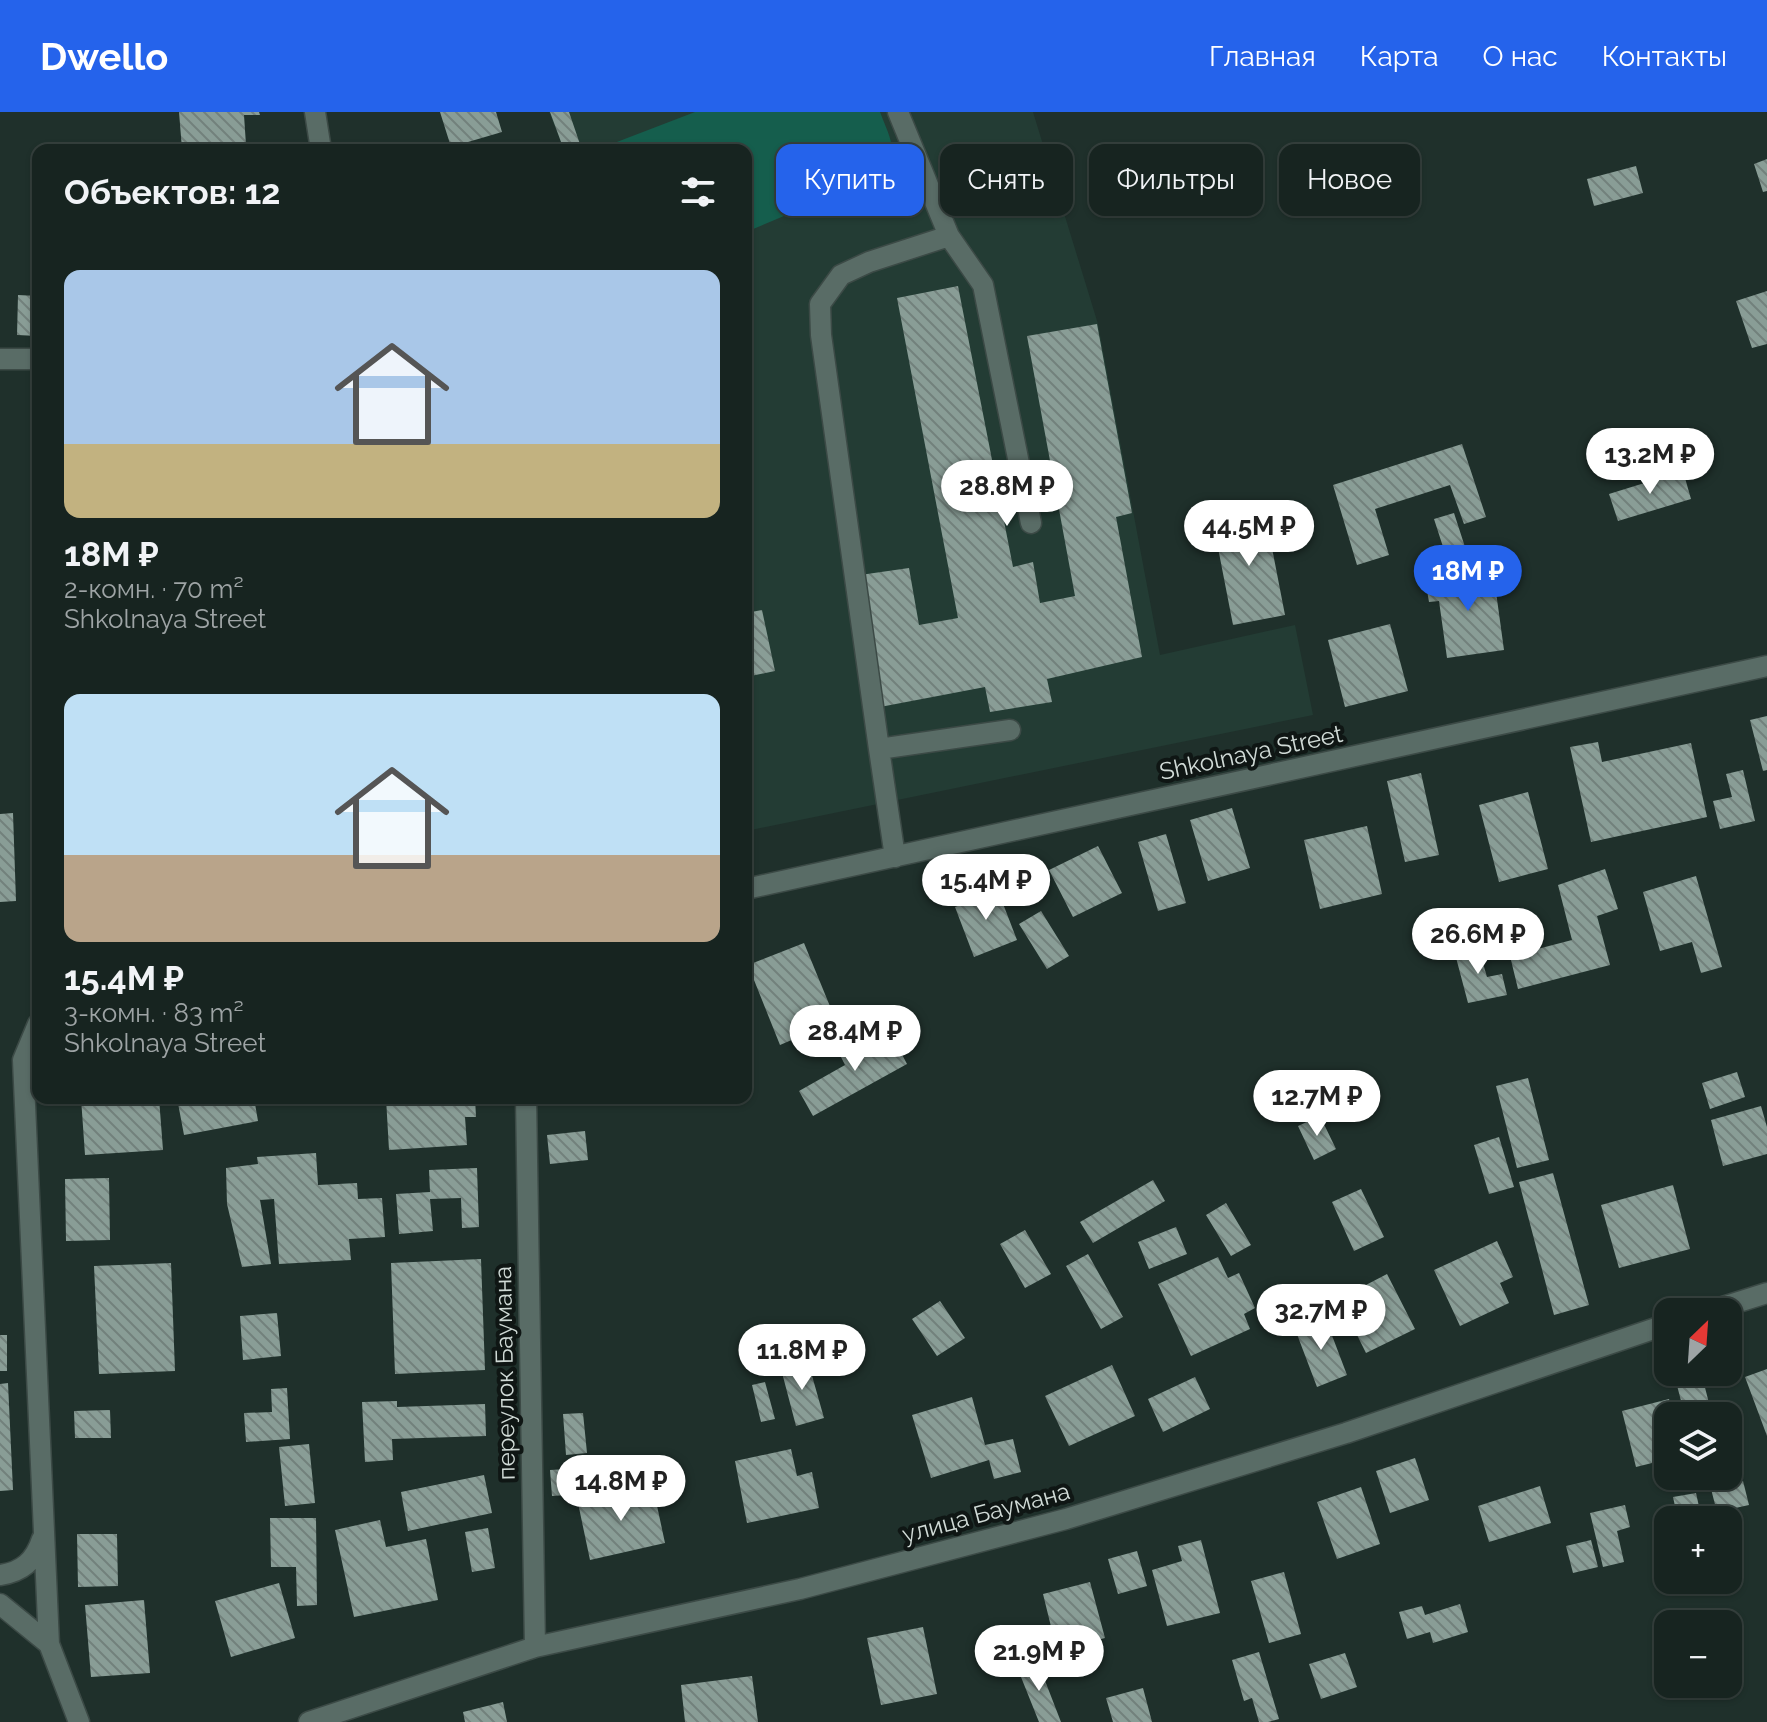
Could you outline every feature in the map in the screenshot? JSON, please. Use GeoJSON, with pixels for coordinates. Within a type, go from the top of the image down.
{"type":"FeatureCollection","features":[{"type":"Feature","properties":{"kind":"street"},"geometry":{"type":"LineString","coordinates":[[315,112],[320,144]]}},
{"type":"Feature","properties":{"kind":"street"},"geometry":{"type":"LineString","coordinates":[[898,112],[949,236],[983,285],[1031,523]]}},
{"type":"Feature","properties":{"kind":"street"},"geometry":{"type":"LineString","coordinates":[[895,857],[821,335],[820,304],[841,275],[869,262],[949,236]]}},
{"type":"Feature","properties":{"kind":"street"},"geometry":{"type":"LineString","coordinates":[[0,359],[32,359]]}},
{"type":"Feature","properties":{"kind":"street","name":"Shkolnaya Street"},"geometry":{"type":"LineString","coordinates":[[752,888],[1767,666]]}},
{"type":"Feature","properties":{"kind":"street"},"geometry":{"type":"LineString","coordinates":[[879,749],[1010,730]]}},
{"type":"Feature","properties":{"kind":"street"},"geometry":{"type":"LineString","coordinates":[[32,1038],[23,1060],[49,1644],[79,1722]]}},
{"type":"Feature","properties":{"kind":"street","name":"переулок Баумана"},"geometry":{"type":"LineString","coordinates":[[526,1104],[535,1647]]}},
{"type":"Feature","properties":{"kind":"street"},"geometry":{"type":"LineString","coordinates":[[1742,1301],[1767,1293]]}},
{"type":"Feature","properties":{"kind":"street","name":"улица Баумана"},"geometry":{"type":"LineString","coordinates":[[309,1722],[535,1647],[800,1589],[1066,1519],[1346,1433],[1654,1329]]}},
{"type":"Feature","properties":{"kind":"street"},"geometry":{"type":"LineString","coordinates":[[0,1575],[15,1573],[31,1562],[44,1535]]}},
{"type":"Feature","properties":{"kind":"street"},"geometry":{"type":"LineString","coordinates":[[0,1604],[49,1644]]}},
{"type":"Feature","properties":{"kind":"shaded area"},"geometry":{"type":"Polygon","coordinates":[[[549,112],[1033,112],[1043,144],[940,144],[940,216],[1065,216],[1098,324],[1160,655],[1295,625],[1313,715],[752,830],[752,144],[562,144],[549,112]]]}},
{"type":"Feature","properties":{"kind":"green space"},"geometry":{"type":"Polygon","coordinates":[[[695,112],[880,112],[892,144],[776,144],[776,216],[784,216],[752,229],[752,144],[612,144],[695,112]]]}},
{"type":"Feature","properties":{"kind":"building"},"geometry":{"type":"Polygon","coordinates":[[[179,112],[259,112],[260,115],[244,115],[246,144],[182,144],[179,112]]]}},
{"type":"Feature","properties":{"kind":"building"},"geometry":{"type":"Polygon","coordinates":[[[440,112],[496,112],[502,132],[461,144],[450,144],[440,112]]]}},
{"type":"Feature","properties":{"kind":"building"},"geometry":{"type":"Polygon","coordinates":[[[550,112],[569,112],[580,144],[562,144],[550,112]]]}},
{"type":"Feature","properties":{"kind":"building"},"geometry":{"type":"Polygon","coordinates":[[[1767,159],[1767,191],[1763,192],[1754,164],[1767,159]]]}},
{"type":"Feature","properties":{"kind":"building"},"geometry":{"type":"Polygon","coordinates":[[[1636,166],[1643,193],[1594,206],[1587,179],[1636,166]]]}},
{"type":"Feature","properties":{"kind":"building"},"geometry":{"type":"Polygon","coordinates":[[[958,286],[1013,567],[1033,562],[1040,603],[1075,596],[1027,336],[1097,324],[1132,513],[1116,517],[1142,657],[1047,679],[1052,702],[990,712],[985,687],[880,707],[860,575],[909,568],[919,625],[958,618],[897,298],[958,286]]]}},
{"type":"Feature","properties":{"kind":"building"},"geometry":{"type":"Polygon","coordinates":[[[1767,291],[1767,344],[1752,348],[1736,301],[1767,291]]]}},
{"type":"Feature","properties":{"kind":"building"},"geometry":{"type":"Polygon","coordinates":[[[18,295],[32,296],[32,336],[17,335],[18,295]]]}},
{"type":"Feature","properties":{"kind":"building"},"geometry":{"type":"Polygon","coordinates":[[[1462,444],[1486,517],[1464,524],[1450,485],[1375,509],[1389,555],[1357,565],[1333,485],[1462,444]]]}},
{"type":"Feature","properties":{"kind":"building"},"geometry":{"type":"Polygon","coordinates":[[[1683,471],[1691,499],[1618,521],[1609,494],[1683,471]]]}},
{"type":"Feature","properties":{"kind":"building"},"geometry":{"type":"Polygon","coordinates":[[[1265,512],[1285,615],[1233,625],[1213,522],[1265,512]]]}},
{"type":"Feature","properties":{"kind":"building"},"geometry":{"type":"Polygon","coordinates":[[[1454,513],[1465,547],[1445,553],[1434,519],[1454,513]]]}},
{"type":"Feature","properties":{"kind":"building"},"geometry":{"type":"Polygon","coordinates":[[[1493,570],[1504,650],[1447,658],[1439,601],[1429,602],[1425,579],[1493,570]]]}},
{"type":"Feature","properties":{"kind":"building"},"geometry":{"type":"Polygon","coordinates":[[[762,610],[775,671],[752,676],[752,612],[762,610]]]}},
{"type":"Feature","properties":{"kind":"building"},"geometry":{"type":"Polygon","coordinates":[[[1390,624],[1408,691],[1345,707],[1328,640],[1390,624]]]}},
{"type":"Feature","properties":{"kind":"building"},"geometry":{"type":"Polygon","coordinates":[[[1767,716],[1767,770],[1763,771],[1750,720],[1767,716]]]}},
{"type":"Feature","properties":{"kind":"building"},"geometry":{"type":"Polygon","coordinates":[[[1598,742],[1602,762],[1691,743],[1707,817],[1591,842],[1570,747],[1598,742]]]}},
{"type":"Feature","properties":{"kind":"building"},"geometry":{"type":"Polygon","coordinates":[[[1743,770],[1755,821],[1720,829],[1713,801],[1732,797],[1726,774],[1743,770]]]}},
{"type":"Feature","properties":{"kind":"building"},"geometry":{"type":"Polygon","coordinates":[[[1421,773],[1439,855],[1405,862],[1387,781],[1421,773]]]}},
{"type":"Feature","properties":{"kind":"building"},"geometry":{"type":"Polygon","coordinates":[[[1528,792],[1548,869],[1499,882],[1479,805],[1528,792]]]}},
{"type":"Feature","properties":{"kind":"building"},"geometry":{"type":"Polygon","coordinates":[[[1232,808],[1250,868],[1208,881],[1190,820],[1232,808]]]}},
{"type":"Feature","properties":{"kind":"building"},"geometry":{"type":"Polygon","coordinates":[[[13,813],[16,901],[0,902],[0,814],[13,813]]]}},
{"type":"Feature","properties":{"kind":"building"},"geometry":{"type":"Polygon","coordinates":[[[1367,826],[1382,894],[1320,909],[1304,840],[1367,826]]]}},
{"type":"Feature","properties":{"kind":"building"},"geometry":{"type":"Polygon","coordinates":[[[1166,834],[1186,903],[1158,911],[1138,842],[1166,834]]]}},
{"type":"Feature","properties":{"kind":"building"},"geometry":{"type":"Polygon","coordinates":[[[1098,846],[1122,893],[1073,917],[1049,870],[1098,846]]]}},
{"type":"Feature","properties":{"kind":"building"},"geometry":{"type":"Polygon","coordinates":[[[1605,869],[1618,909],[1597,916],[1610,965],[1518,989],[1510,956],[1572,940],[1558,885],[1605,869]]]}},
{"type":"Feature","properties":{"kind":"building"},"geometry":{"type":"Polygon","coordinates":[[[1696,876],[1722,967],[1701,973],[1692,942],[1660,951],[1643,892],[1696,876]]]}},
{"type":"Feature","properties":{"kind":"building"},"geometry":{"type":"Polygon","coordinates":[[[995,883],[1017,940],[974,957],[955,907],[980,898],[978,889],[995,883]]]}},
{"type":"Feature","properties":{"kind":"building"},"geometry":{"type":"Polygon","coordinates":[[[1041,911],[1069,956],[1047,969],[1019,924],[1041,911]]]}},
{"type":"Feature","properties":{"kind":"building"},"geometry":{"type":"Polygon","coordinates":[[[804,943],[841,1033],[806,1048],[801,1036],[780,1045],[752,975],[752,963],[804,943]]]}},
{"type":"Feature","properties":{"kind":"building"},"geometry":{"type":"Polygon","coordinates":[[[1477,943],[1487,977],[1502,974],[1507,995],[1468,1003],[1454,950],[1477,943]]]}},
{"type":"Feature","properties":{"kind":"building"},"geometry":{"type":"Polygon","coordinates":[[[889,1030],[907,1064],[813,1116],[799,1091],[845,1065],[840,1055],[889,1030]]]}},
{"type":"Feature","properties":{"kind":"building"},"geometry":{"type":"Polygon","coordinates":[[[1737,1072],[1745,1097],[1710,1109],[1702,1083],[1737,1072]]]}},
{"type":"Feature","properties":{"kind":"building"},"geometry":{"type":"Polygon","coordinates":[[[1528,1078],[1549,1160],[1517,1168],[1496,1086],[1528,1078]]]}},
{"type":"Feature","properties":{"kind":"building"},"geometry":{"type":"Polygon","coordinates":[[[81,1104],[159,1104],[163,1150],[85,1155],[81,1104]]]}},
{"type":"Feature","properties":{"kind":"building"},"geometry":{"type":"Polygon","coordinates":[[[178,1104],[255,1104],[258,1121],[184,1135],[178,1104]]]}},
{"type":"Feature","properties":{"kind":"building"},"geometry":{"type":"Polygon","coordinates":[[[386,1104],[475,1104],[476,1117],[465,1117],[467,1145],[389,1150],[386,1104]]]}},
{"type":"Feature","properties":{"kind":"building"},"geometry":{"type":"Polygon","coordinates":[[[1761,1106],[1767,1127],[1767,1154],[1723,1166],[1711,1120],[1761,1106]]]}},
{"type":"Feature","properties":{"kind":"building"},"geometry":{"type":"Polygon","coordinates":[[[1320,1116],[1336,1149],[1314,1160],[1298,1126],[1320,1116]]]}},
{"type":"Feature","properties":{"kind":"building"},"geometry":{"type":"Polygon","coordinates":[[[585,1131],[588,1160],[550,1164],[547,1135],[585,1131]]]}},
{"type":"Feature","properties":{"kind":"building"},"geometry":{"type":"Polygon","coordinates":[[[1499,1137],[1514,1187],[1489,1194],[1474,1145],[1499,1137]]]}},
{"type":"Feature","properties":{"kind":"building"},"geometry":{"type":"Polygon","coordinates":[[[316,1153],[318,1185],[357,1183],[358,1199],[382,1198],[385,1237],[349,1239],[351,1260],[279,1264],[274,1199],[260,1200],[271,1264],[242,1267],[227,1204],[226,1168],[258,1164],[257,1157],[316,1153]]]}},
{"type":"Feature","properties":{"kind":"building"},"geometry":{"type":"Polygon","coordinates":[[[477,1168],[479,1227],[462,1228],[461,1198],[430,1199],[433,1231],[399,1234],[396,1194],[430,1192],[429,1170],[477,1168]]]}},
{"type":"Feature","properties":{"kind":"building"},"geometry":{"type":"Polygon","coordinates":[[[1553,1173],[1589,1305],[1554,1315],[1519,1182],[1553,1173]]]}},
{"type":"Feature","properties":{"kind":"building"},"geometry":{"type":"Polygon","coordinates":[[[109,1178],[110,1240],[66,1241],[65,1179],[109,1178]]]}},
{"type":"Feature","properties":{"kind":"building"},"geometry":{"type":"Polygon","coordinates":[[[1153,1180],[1165,1201],[1093,1243],[1080,1222],[1153,1180]]]}},
{"type":"Feature","properties":{"kind":"building"},"geometry":{"type":"Polygon","coordinates":[[[1673,1185],[1690,1249],[1619,1268],[1601,1205],[1673,1185]]]}},
{"type":"Feature","properties":{"kind":"building"},"geometry":{"type":"Polygon","coordinates":[[[1361,1189],[1384,1237],[1354,1251],[1332,1202],[1361,1189]]]}},
{"type":"Feature","properties":{"kind":"building"},"geometry":{"type":"Polygon","coordinates":[[[1226,1203],[1251,1245],[1231,1256],[1206,1215],[1226,1203]]]}},
{"type":"Feature","properties":{"kind":"building"},"geometry":{"type":"Polygon","coordinates":[[[1176,1227],[1187,1254],[1149,1269],[1138,1242],[1176,1227]]]}},
{"type":"Feature","properties":{"kind":"building"},"geometry":{"type":"Polygon","coordinates":[[[1025,1230],[1051,1274],[1025,1288],[1000,1244],[1025,1230]]]}},
{"type":"Feature","properties":{"kind":"building"},"geometry":{"type":"Polygon","coordinates":[[[1497,1241],[1513,1277],[1500,1283],[1509,1303],[1460,1326],[1434,1270],[1497,1241]]]}},
{"type":"Feature","properties":{"kind":"building"},"geometry":{"type":"Polygon","coordinates":[[[1088,1254],[1123,1317],[1101,1329],[1066,1266],[1088,1254]]]}},
{"type":"Feature","properties":{"kind":"building"},"geometry":{"type":"Polygon","coordinates":[[[1218,1257],[1228,1278],[1239,1273],[1255,1308],[1244,1314],[1250,1329],[1191,1356],[1158,1284],[1218,1257]]]}},
{"type":"Feature","properties":{"kind":"building"},"geometry":{"type":"Polygon","coordinates":[[[481,1259],[485,1370],[395,1374],[391,1263],[481,1259]]]}},
{"type":"Feature","properties":{"kind":"building"},"geometry":{"type":"Polygon","coordinates":[[[171,1263],[175,1371],[99,1374],[94,1266],[171,1263]]]}},
{"type":"Feature","properties":{"kind":"building"},"geometry":{"type":"Polygon","coordinates":[[[1387,1274],[1415,1329],[1366,1353],[1339,1299],[1387,1274]]]}},
{"type":"Feature","properties":{"kind":"building"},"geometry":{"type":"Polygon","coordinates":[[[940,1301],[965,1338],[937,1356],[912,1319],[940,1301]]]}},
{"type":"Feature","properties":{"kind":"building"},"geometry":{"type":"Polygon","coordinates":[[[277,1313],[281,1356],[243,1360],[240,1316],[277,1313]]]}},
{"type":"Feature","properties":{"kind":"building"},"geometry":{"type":"Polygon","coordinates":[[[1325,1317],[1347,1375],[1317,1387],[1295,1329],[1325,1317]]]}},
{"type":"Feature","properties":{"kind":"building"},"geometry":{"type":"Polygon","coordinates":[[[0,1335],[7,1335],[7,1371],[0,1371],[0,1335]]]}},
{"type":"Feature","properties":{"kind":"building"},"geometry":{"type":"Polygon","coordinates":[[[807,1358],[824,1418],[796,1426],[780,1365],[807,1358]]]}},
{"type":"Feature","properties":{"kind":"building"},"geometry":{"type":"Polygon","coordinates":[[[1112,1365],[1135,1416],[1069,1446],[1045,1396],[1112,1365]]]}},
{"type":"Feature","properties":{"kind":"building"},"geometry":{"type":"Polygon","coordinates":[[[1767,1369],[1767,1436],[1745,1377],[1767,1369]]]}},
{"type":"Feature","properties":{"kind":"building"},"geometry":{"type":"Polygon","coordinates":[[[1195,1377],[1210,1409],[1163,1432],[1148,1399],[1195,1377]]]}},
{"type":"Feature","properties":{"kind":"building"},"geometry":{"type":"Polygon","coordinates":[[[765,1382],[775,1419],[761,1422],[752,1385],[765,1382]]]}},
{"type":"Feature","properties":{"kind":"building"},"geometry":{"type":"Polygon","coordinates":[[[8,1383],[13,1490],[0,1491],[0,1384],[8,1383]]]}},
{"type":"Feature","properties":{"kind":"building"},"geometry":{"type":"Polygon","coordinates":[[[1677,1386],[1705,1386],[1709,1402],[1681,1402],[1677,1386]]]}},
{"type":"Feature","properties":{"kind":"building"},"geometry":{"type":"Polygon","coordinates":[[[287,1388],[290,1439],[246,1442],[244,1413],[272,1412],[271,1389],[287,1388]]]}},
{"type":"Feature","properties":{"kind":"building"},"geometry":{"type":"Polygon","coordinates":[[[972,1397],[985,1445],[1013,1439],[1021,1472],[994,1479],[989,1460],[931,1478],[912,1415],[972,1397]]]}},
{"type":"Feature","properties":{"kind":"building"},"geometry":{"type":"Polygon","coordinates":[[[397,1401],[397,1407],[485,1404],[486,1436],[392,1439],[393,1460],[365,1462],[362,1402],[397,1401]]]}},
{"type":"Feature","properties":{"kind":"building"},"geometry":{"type":"Polygon","coordinates":[[[1654,1403],[1654,1462],[1636,1467],[1622,1411],[1654,1403]]]}},
{"type":"Feature","properties":{"kind":"building"},"geometry":{"type":"Polygon","coordinates":[[[110,1410],[111,1438],[75,1438],[74,1411],[110,1410]]]}},
{"type":"Feature","properties":{"kind":"building"},"geometry":{"type":"Polygon","coordinates":[[[583,1413],[587,1453],[566,1455],[563,1414],[583,1413]]]}},
{"type":"Feature","properties":{"kind":"building"},"geometry":{"type":"Polygon","coordinates":[[[309,1444],[315,1503],[285,1506],[279,1447],[309,1444]]]}},
{"type":"Feature","properties":{"kind":"building"},"geometry":{"type":"Polygon","coordinates":[[[791,1449],[797,1476],[812,1472],[819,1508],[747,1523],[735,1461],[791,1449]]]}},
{"type":"Feature","properties":{"kind":"building"},"geometry":{"type":"Polygon","coordinates":[[[1415,1458],[1429,1500],[1390,1513],[1376,1471],[1415,1458]]]}},
{"type":"Feature","properties":{"kind":"building"},"geometry":{"type":"Polygon","coordinates":[[[582,1468],[584,1494],[552,1496],[550,1470],[582,1468]]]}},
{"type":"Feature","properties":{"kind":"building"},"geometry":{"type":"Polygon","coordinates":[[[484,1475],[492,1513],[408,1531],[401,1492],[484,1475]]]}},
{"type":"Feature","properties":{"kind":"building"},"geometry":{"type":"Polygon","coordinates":[[[1742,1481],[1749,1505],[1715,1506],[1711,1490],[1742,1490],[1742,1481]]]}},
{"type":"Feature","properties":{"kind":"building"},"geometry":{"type":"Polygon","coordinates":[[[1540,1486],[1551,1523],[1489,1542],[1478,1506],[1540,1486]]]}},
{"type":"Feature","properties":{"kind":"building"},"geometry":{"type":"Polygon","coordinates":[[[653,1487],[665,1543],[590,1560],[578,1503],[653,1487]]]}},
{"type":"Feature","properties":{"kind":"building"},"geometry":{"type":"Polygon","coordinates":[[[1361,1487],[1380,1544],[1337,1559],[1317,1502],[1361,1487]]]}},
{"type":"Feature","properties":{"kind":"building"},"geometry":{"type":"Polygon","coordinates":[[[1696,1493],[1699,1506],[1675,1506],[1673,1497],[1696,1493]]]}},
{"type":"Feature","properties":{"kind":"building"},"geometry":{"type":"Polygon","coordinates":[[[1625,1505],[1630,1527],[1617,1531],[1624,1562],[1603,1567],[1590,1513],[1625,1505]]]}},
{"type":"Feature","properties":{"kind":"building"},"geometry":{"type":"Polygon","coordinates":[[[270,1518],[316,1518],[317,1605],[297,1606],[296,1567],[271,1567],[270,1518]]]}},
{"type":"Feature","properties":{"kind":"building"},"geometry":{"type":"Polygon","coordinates":[[[380,1520],[386,1547],[426,1539],[438,1600],[354,1617],[335,1530],[380,1520]]]}},
{"type":"Feature","properties":{"kind":"building"},"geometry":{"type":"Polygon","coordinates":[[[488,1528],[495,1568],[472,1572],[465,1532],[488,1528]]]}},
{"type":"Feature","properties":{"kind":"building"},"geometry":{"type":"Polygon","coordinates":[[[77,1534],[117,1534],[118,1586],[78,1587],[77,1534]]]}},
{"type":"Feature","properties":{"kind":"building"},"geometry":{"type":"Polygon","coordinates":[[[1201,1540],[1220,1613],[1167,1626],[1152,1570],[1182,1561],[1178,1546],[1201,1540]]]}},
{"type":"Feature","properties":{"kind":"building"},"geometry":{"type":"Polygon","coordinates":[[[1591,1540],[1598,1567],[1573,1573],[1566,1546],[1591,1540]]]}},
{"type":"Feature","properties":{"kind":"building"},"geometry":{"type":"Polygon","coordinates":[[[1137,1551],[1147,1586],[1118,1594],[1108,1559],[1137,1551]]]}},
{"type":"Feature","properties":{"kind":"building"},"geometry":{"type":"Polygon","coordinates":[[[1284,1572],[1301,1634],[1269,1643],[1251,1581],[1284,1572]]]}},
{"type":"Feature","properties":{"kind":"building"},"geometry":{"type":"Polygon","coordinates":[[[1090,1582],[1105,1638],[1057,1651],[1043,1594],[1090,1582]]]}},
{"type":"Feature","properties":{"kind":"building"},"geometry":{"type":"Polygon","coordinates":[[[279,1583],[295,1638],[231,1657],[215,1601],[279,1583]]]}},
{"type":"Feature","properties":{"kind":"building"},"geometry":{"type":"Polygon","coordinates":[[[144,1600],[150,1673],[91,1677],[85,1605],[144,1600]]]}},
{"type":"Feature","properties":{"kind":"building"},"geometry":{"type":"Polygon","coordinates":[[[1460,1604],[1468,1632],[1433,1643],[1430,1632],[1407,1639],[1399,1612],[1422,1606],[1425,1615],[1460,1604]]]}},
{"type":"Feature","properties":{"kind":"building"},"geometry":{"type":"Polygon","coordinates":[[[923,1627],[937,1694],[881,1705],[867,1638],[923,1627]]]}},
{"type":"Feature","properties":{"kind":"building"},"geometry":{"type":"Polygon","coordinates":[[[1259,1652],[1279,1719],[1268,1722],[1259,1722],[1252,1698],[1244,1701],[1232,1660],[1259,1652]]]}},
{"type":"Feature","properties":{"kind":"building"},"geometry":{"type":"Polygon","coordinates":[[[1345,1653],[1357,1687],[1321,1699],[1309,1664],[1345,1653]]]}},
{"type":"Feature","properties":{"kind":"building"},"geometry":{"type":"Polygon","coordinates":[[[1037,1660],[1061,1722],[1039,1722],[1017,1667],[1037,1660]]]}},
{"type":"Feature","properties":{"kind":"building"},"geometry":{"type":"Polygon","coordinates":[[[752,1676],[758,1722],[685,1722],[681,1685],[752,1676]]]}},
{"type":"Feature","properties":{"kind":"building"},"geometry":{"type":"Polygon","coordinates":[[[1143,1688],[1152,1722],[1113,1722],[1106,1698],[1143,1688]]]}},
{"type":"Feature","properties":{"kind":"building"},"geometry":{"type":"Polygon","coordinates":[[[503,1702],[507,1722],[465,1722],[463,1712],[503,1702]]]}}]}
